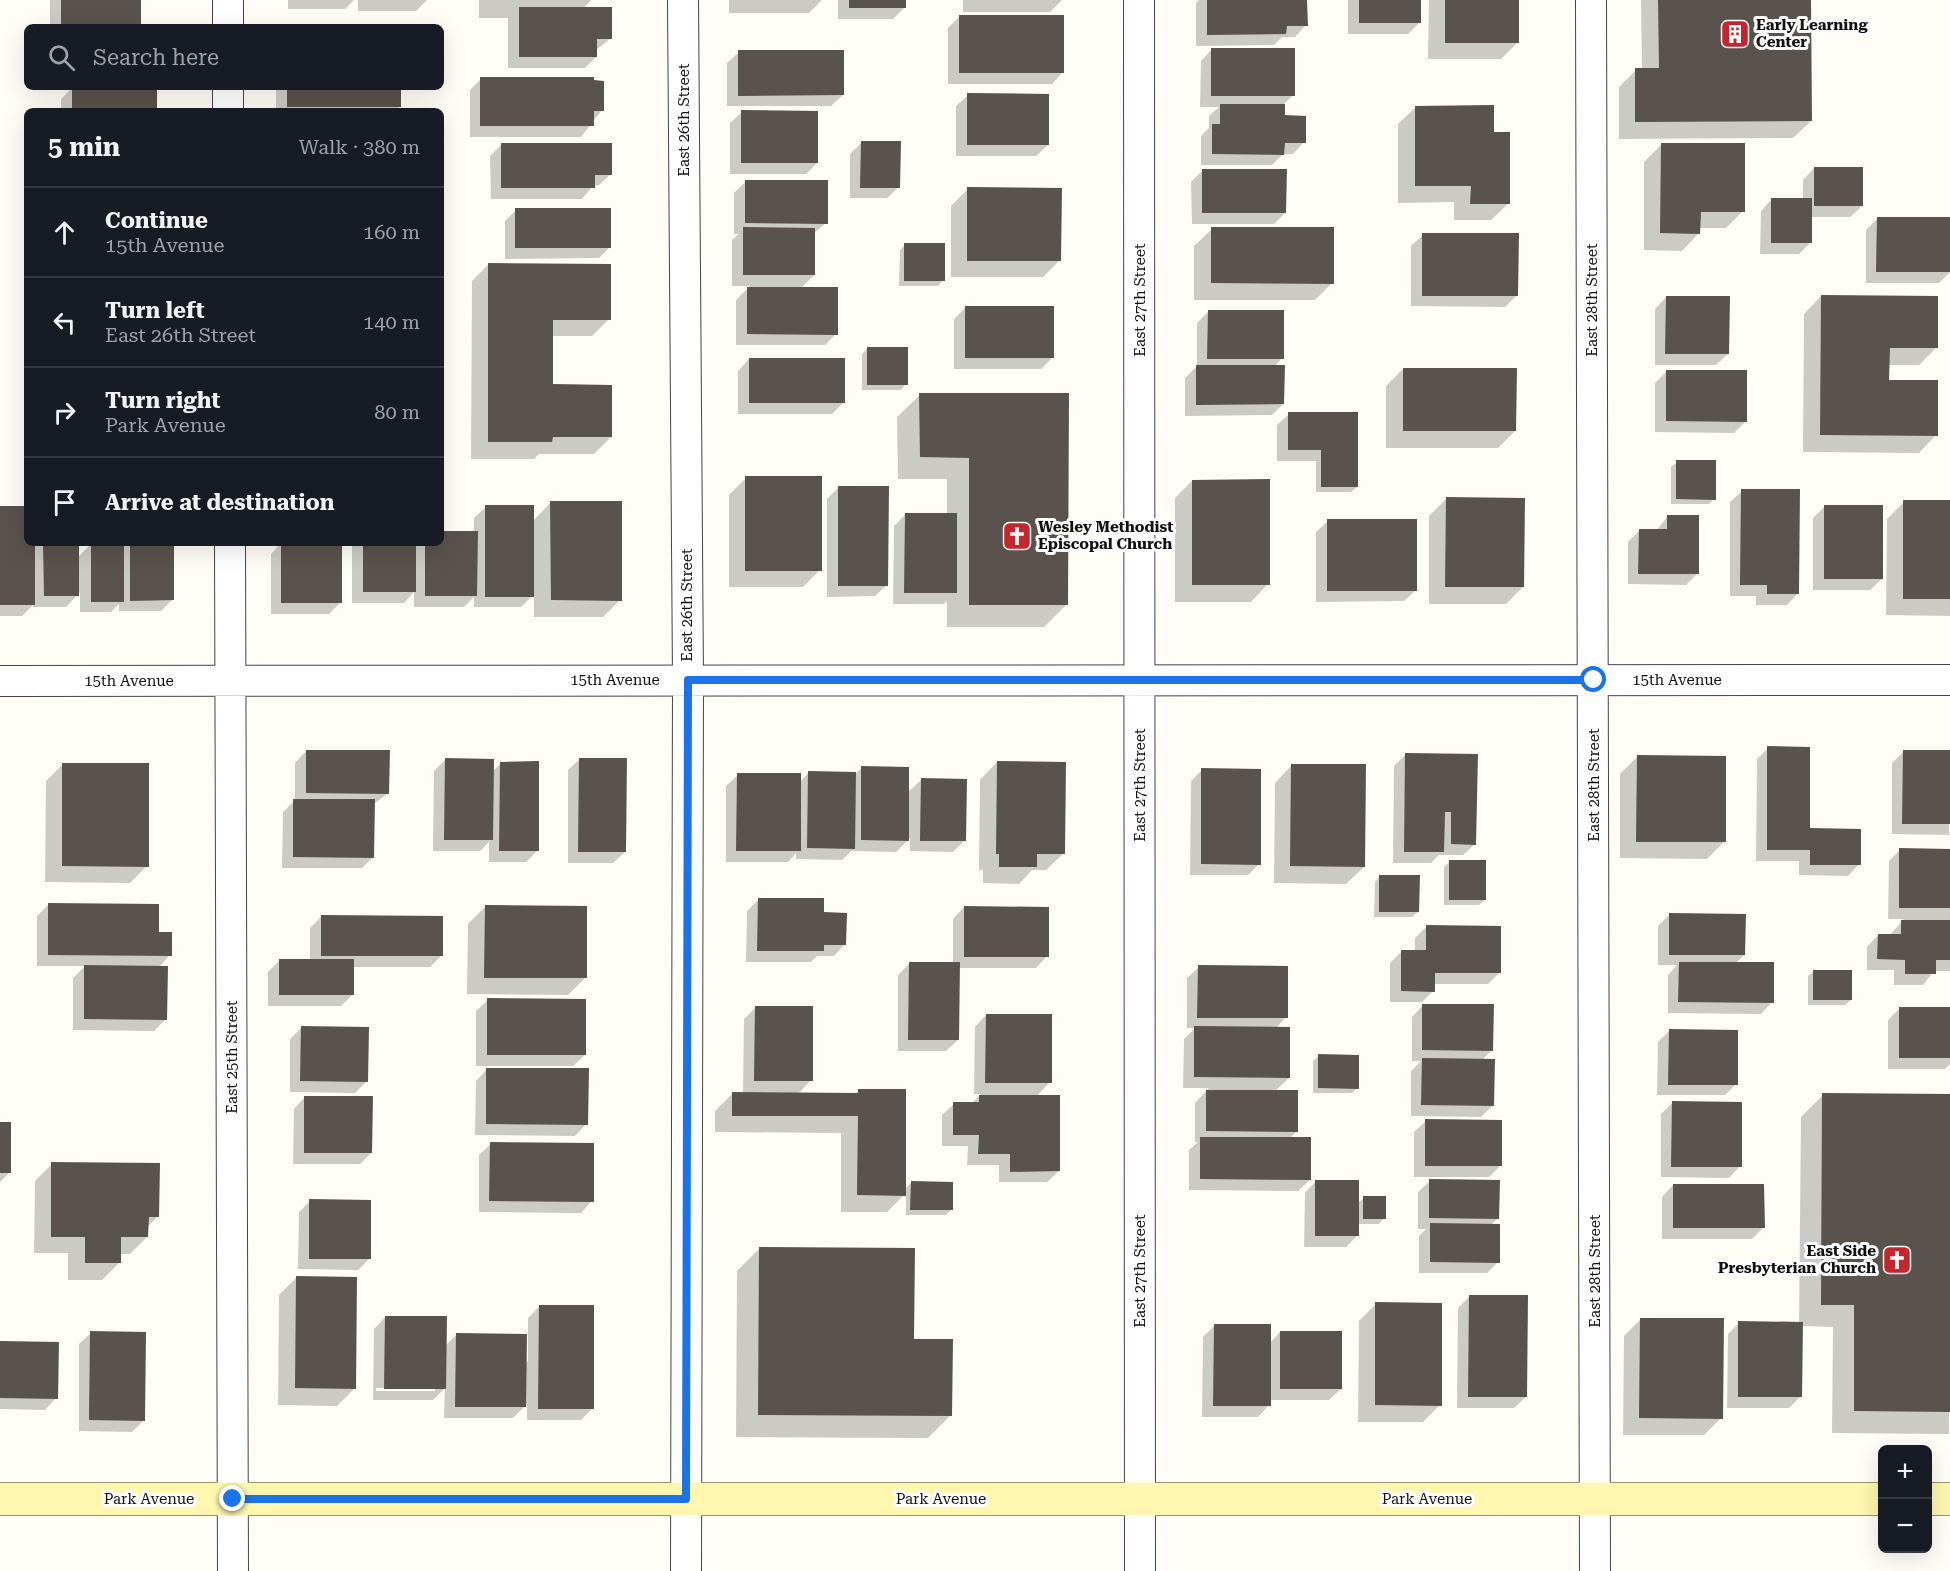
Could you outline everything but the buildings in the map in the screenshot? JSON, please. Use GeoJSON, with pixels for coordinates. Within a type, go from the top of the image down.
{"type":"FeatureCollection","features":[{"type":"Feature","properties":{"kind":"street"},"geometry":{"type":"LineString","coordinates":[[228,0],[228,24]]}},
{"type":"Feature","properties":{"kind":"street","name":"East 26th Street"},"geometry":{"type":"LineString","coordinates":[[684,0],[688,680],[686,1571]]}},
{"type":"Feature","properties":{"kind":"street","name":"East 27th Street"},"geometry":{"type":"LineString","coordinates":[[1139,0],[1140,1571]]}},
{"type":"Feature","properties":{"kind":"street","name":"East 28th Street"},"geometry":{"type":"LineString","coordinates":[[1591,0],[1595,1571]]}},
{"type":"Feature","properties":{"kind":"street"},"geometry":{"type":"LineString","coordinates":[[228,90],[228,108]]}},
{"type":"Feature","properties":{"kind":"street","name":"East 25th Street"},"geometry":{"type":"LineString","coordinates":[[230,546],[233,1571]]}},
{"type":"Feature","properties":{"kind":"street","name":"15th Avenue"},"geometry":{"type":"LineString","coordinates":[[0,681],[1950,680]]}},
{"type":"Feature","properties":{"kind":"street","name":"Park Avenue"},"geometry":{"type":"LineString","coordinates":[[0,1499],[1878,1499]]}},
{"type":"Feature","properties":{"kind":"street"},"geometry":{"type":"LineString","coordinates":[[1932,1499],[1950,1499]]}},
{"type":"Feature","properties":{"kind":"place","name":"Early Learning Center"},"geometry":{"type":"Point","coordinates":[1735,34]}},
{"type":"Feature","properties":{"kind":"place","name":"Wesley Methodist Episcopal Church"},"geometry":{"type":"Point","coordinates":[1017,536]}},
{"type":"Feature","properties":{"kind":"place","name":"East Side Presbyterian Church"},"geometry":{"type":"Point","coordinates":[1897,1260]}},
{"type":"Feature","properties":{"kind":"route"},"geometry":{"type":"LineString","coordinates":[[233,1499],[686,1499],[688,680],[1594,680]]}}]}
